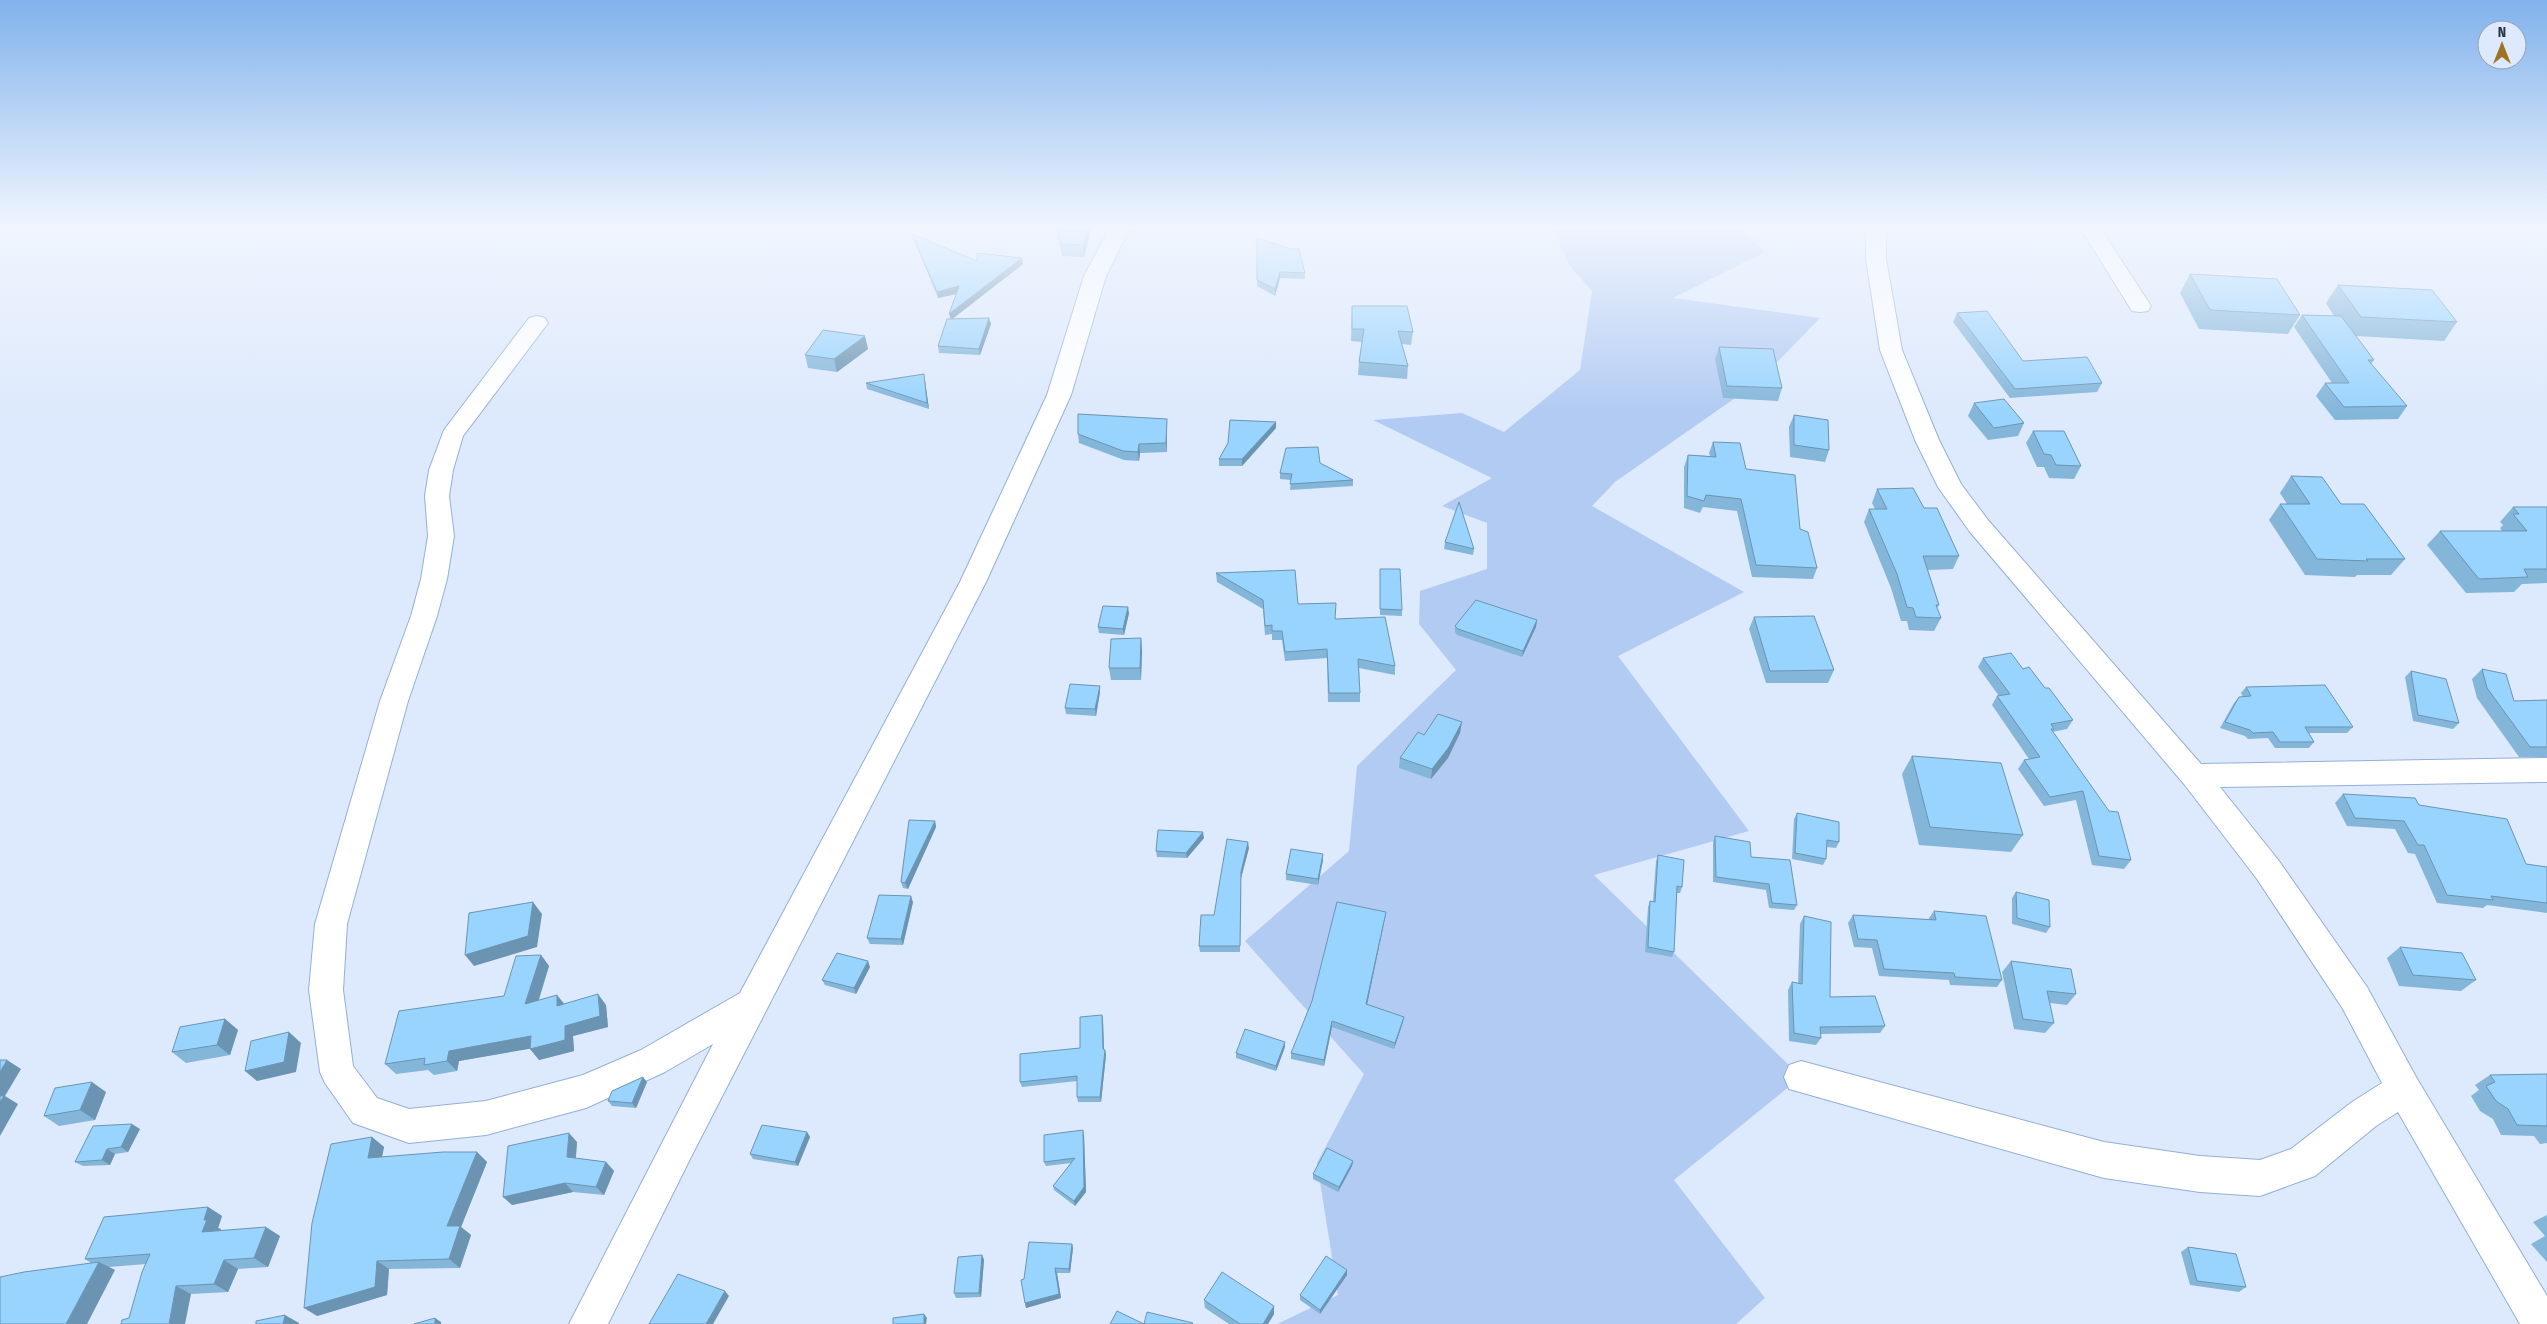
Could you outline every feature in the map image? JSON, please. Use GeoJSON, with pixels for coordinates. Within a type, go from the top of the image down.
{"type":"FeatureCollection","features":[{"type":"Feature","properties":{"kind":"street"},"geometry":{"type":"LineString","coordinates":[[588,1324],[751,1004],[973,582],[1058,395],[1091,288]]}},
{"type":"Feature","properties":{"kind":"street"},"geometry":{"type":"LineString","coordinates":[[1881,288],[1890,350],[1927,440],[1950,486],[1979,526],[2194,776],[2268,870],[2355,998],[2404,1090],[2542,1324]]}},
{"type":"Feature","properties":{"kind":"street"},"geometry":{"type":"LineString","coordinates":[[2128,288],[2140,306]]}},
{"type":"Feature","properties":{"kind":"street"},"geometry":{"type":"LineString","coordinates":[[537,323],[452,435],[441,470],[438,496],[441,536],[434,579],[424,616],[391,710],[332,924],[326,990],[337,1072],[365,1111],[409,1126],[486,1118],[586,1091],[653,1061],[751,1004]]}},
{"type":"Feature","properties":{"kind":"street"},"geometry":{"type":"LineString","coordinates":[[2194,776],[2547,770]]}},
{"type":"Feature","properties":{"kind":"street"},"geometry":{"type":"LineString","coordinates":[[1801,1078],[2104,1160],[2200,1174],[2260,1178],[2302,1163],[2364,1114],[2404,1090]]}},
{"type":"Feature","properties":{"kind":"shaded area"},"geometry":{"type":"Polygon","coordinates":[[[1589,288],[1693,288],[1673,298],[1820,318],[1758,382],[1615,482],[1592,506],[1744,592],[1618,656],[1749,831],[1594,875],[1801,1077],[1674,1180],[1765,1298],[1736,1324],[1277,1324],[1338,1295],[1317,1163],[1364,1074],[1245,941],[1349,851],[1357,766],[1456,670],[1419,624],[1420,591],[1487,569],[1487,523],[1442,506],[1492,478],[1373,420],[1462,413],[1504,432],[1580,370],[1592,291],[1589,288]]]}},
{"type":"Feature","properties":{"kind":"building"},"geometry":{"type":"Polygon","coordinates":[[[935,288],[952,288],[937,292],[935,288]]]}},
{"type":"Feature","properties":{"kind":"building"},"geometry":{"type":"Polygon","coordinates":[[[958,288],[983,288],[949,314],[958,288]]]}},
{"type":"Feature","properties":{"kind":"building"},"geometry":{"type":"Polygon","coordinates":[[[2198,288],[2283,288],[2300,315],[2210,310],[2198,288]]]}},
{"type":"Feature","properties":{"kind":"building"},"geometry":{"type":"Polygon","coordinates":[[[2340,288],[2432,290],[2457,322],[2361,317],[2340,288]]]}},
{"type":"Feature","properties":{"kind":"building"},"geometry":{"type":"Polygon","coordinates":[[[1352,306],[1407,306],[1413,332],[1398,331],[1408,366],[1359,362],[1364,329],[1352,329],[1352,306]]]}},
{"type":"Feature","properties":{"kind":"building"},"geometry":{"type":"Polygon","coordinates":[[[1987,311],[2023,361],[2087,357],[2102,383],[2015,389],[1957,313],[1987,311]]]}},
{"type":"Feature","properties":{"kind":"building"},"geometry":{"type":"Polygon","coordinates":[[[2302,315],[2341,316],[2374,360],[2368,360],[2407,406],[2344,407],[2325,383],[2349,383],[2302,315]]]}},
{"type":"Feature","properties":{"kind":"building"},"geometry":{"type":"Polygon","coordinates":[[[989,318],[979,349],[938,346],[947,319],[989,318]]]}},
{"type":"Feature","properties":{"kind":"building"},"geometry":{"type":"Polygon","coordinates":[[[823,330],[865,336],[834,359],[805,355],[823,330]]]}},
{"type":"Feature","properties":{"kind":"building"},"geometry":{"type":"Polygon","coordinates":[[[1719,347],[1773,349],[1782,388],[1727,386],[1719,347]]]}},
{"type":"Feature","properties":{"kind":"building"},"geometry":{"type":"Polygon","coordinates":[[[924,374],[927,403],[866,383],[924,374]]]}},
{"type":"Feature","properties":{"kind":"building"},"geometry":{"type":"Polygon","coordinates":[[[2004,399],[2024,423],[1994,428],[1974,403],[2004,399]]]}},
{"type":"Feature","properties":{"kind":"building"},"geometry":{"type":"Polygon","coordinates":[[[1078,414],[1167,419],[1166,443],[1139,444],[1138,452],[1123,451],[1078,434],[1078,414]]]}},
{"type":"Feature","properties":{"kind":"building"},"geometry":{"type":"Polygon","coordinates":[[[1794,415],[1828,420],[1829,450],[1794,445],[1794,415]]]}},
{"type":"Feature","properties":{"kind":"building"},"geometry":{"type":"Polygon","coordinates":[[[1230,420],[1276,422],[1242,459],[1219,459],[1228,443],[1230,420]]]}},
{"type":"Feature","properties":{"kind":"building"},"geometry":{"type":"Polygon","coordinates":[[[2033,431],[2064,431],[2081,466],[2056,465],[2051,455],[2044,454],[2033,431]]]}},
{"type":"Feature","properties":{"kind":"building"},"geometry":{"type":"Polygon","coordinates":[[[1713,442],[1740,443],[1746,469],[1795,475],[1800,529],[1808,532],[1817,568],[1756,565],[1741,499],[1706,495],[1704,501],[1687,496],[1688,455],[1716,457],[1713,442]]]}},
{"type":"Feature","properties":{"kind":"building"},"geometry":{"type":"Polygon","coordinates":[[[1318,447],[1320,463],[1353,480],[1290,484],[1292,474],[1280,473],[1286,448],[1318,447]]]}},
{"type":"Feature","properties":{"kind":"building"},"geometry":{"type":"Polygon","coordinates":[[[2291,476],[2322,477],[2341,504],[2364,504],[2405,559],[2366,559],[2368,561],[2317,559],[2280,504],[2310,504],[2291,476]]]}},
{"type":"Feature","properties":{"kind":"building"},"geometry":{"type":"Polygon","coordinates":[[[1913,488],[1924,508],[1937,508],[1959,556],[1923,556],[1939,605],[1936,605],[1941,618],[1916,617],[1913,608],[1907,607],[1897,574],[1869,509],[1887,509],[1877,489],[1913,488]]]}},
{"type":"Feature","properties":{"kind":"building"},"geometry":{"type":"Polygon","coordinates":[[[1459,502],[1474,549],[1445,542],[1459,502]]]}},
{"type":"Feature","properties":{"kind":"building"},"geometry":{"type":"Polygon","coordinates":[[[2513,507],[2547,507],[2547,569],[2524,569],[2528,577],[2479,579],[2440,531],[2527,531],[2513,514],[2519,514],[2513,507]]]}},
{"type":"Feature","properties":{"kind":"building"},"geometry":{"type":"Polygon","coordinates":[[[1380,569],[1400,569],[1402,610],[1380,609],[1380,569]]]}},
{"type":"Feature","properties":{"kind":"building"},"geometry":{"type":"Polygon","coordinates":[[[1295,570],[1298,604],[1336,603],[1335,619],[1385,617],[1395,666],[1358,659],[1360,693],[1329,693],[1327,649],[1285,652],[1282,631],[1272,631],[1272,625],[1265,626],[1263,600],[1216,573],[1295,570]]]}},
{"type":"Feature","properties":{"kind":"building"},"geometry":{"type":"Polygon","coordinates":[[[1476,600],[1537,620],[1523,651],[1458,629],[1455,626],[1476,600]]]}},
{"type":"Feature","properties":{"kind":"building"},"geometry":{"type":"Polygon","coordinates":[[[1103,606],[1128,607],[1123,629],[1098,627],[1103,606]]]}},
{"type":"Feature","properties":{"kind":"building"},"geometry":{"type":"Polygon","coordinates":[[[1814,616],[1834,670],[1770,671],[1754,617],[1814,616]]]}},
{"type":"Feature","properties":{"kind":"building"},"geometry":{"type":"Polygon","coordinates":[[[1141,638],[1140,668],[1109,668],[1111,639],[1141,638]]]}},
{"type":"Feature","properties":{"kind":"building"},"geometry":{"type":"Polygon","coordinates":[[[2011,653],[2023,669],[2029,667],[2045,688],[2049,688],[2073,720],[2051,724],[2054,729],[2051,729],[2109,811],[2118,812],[2131,860],[2099,856],[2083,791],[2050,797],[2024,760],[2040,757],[1997,696],[2010,694],[1983,658],[2011,653]]]}},
{"type":"Feature","properties":{"kind":"building"},"geometry":{"type":"Polygon","coordinates":[[[2482,669],[2506,674],[2514,701],[2547,700],[2547,747],[2530,747],[2487,688],[2482,669]]]}},
{"type":"Feature","properties":{"kind":"building"},"geometry":{"type":"Polygon","coordinates":[[[2411,671],[2446,679],[2459,723],[2418,715],[2411,671]]]}},
{"type":"Feature","properties":{"kind":"building"},"geometry":{"type":"Polygon","coordinates":[[[1070,684],[1100,686],[1095,709],[1065,708],[1070,684]]]}},
{"type":"Feature","properties":{"kind":"building"},"geometry":{"type":"Polygon","coordinates":[[[2325,685],[2353,727],[2305,727],[2314,742],[2280,742],[2273,732],[2253,733],[2250,730],[2225,722],[2239,697],[2251,696],[2246,687],[2325,685]]]}},
{"type":"Feature","properties":{"kind":"building"},"geometry":{"type":"Polygon","coordinates":[[[1438,714],[1462,722],[1449,747],[1432,769],[1400,758],[1418,732],[1424,735],[1438,714]]]}},
{"type":"Feature","properties":{"kind":"building"},"geometry":{"type":"Polygon","coordinates":[[[1912,756],[2001,763],[2023,835],[1930,827],[1912,756]]]}},
{"type":"Feature","properties":{"kind":"building"},"geometry":{"type":"Polygon","coordinates":[[[2343,794],[2415,798],[2419,805],[2507,819],[2526,864],[2547,867],[2547,903],[2491,896],[2493,900],[2447,895],[2424,845],[2418,845],[2404,821],[2355,818],[2343,794]]]}},
{"type":"Feature","properties":{"kind":"building"},"geometry":{"type":"Polygon","coordinates":[[[1797,813],[1839,822],[1839,842],[1827,840],[1826,859],[1795,853],[1797,813]]]}},
{"type":"Feature","properties":{"kind":"building"},"geometry":{"type":"Polygon","coordinates":[[[909,820],[935,821],[905,883],[901,882],[909,820]]]}},
{"type":"Feature","properties":{"kind":"building"},"geometry":{"type":"Polygon","coordinates":[[[1158,830],[1203,832],[1186,853],[1156,851],[1158,830]]]}},
{"type":"Feature","properties":{"kind":"building"},"geometry":{"type":"Polygon","coordinates":[[[1715,836],[1750,842],[1751,857],[1790,860],[1797,905],[1772,903],[1769,884],[1716,877],[1715,836]]]}},
{"type":"Feature","properties":{"kind":"building"},"geometry":{"type":"Polygon","coordinates":[[[1227,839],[1248,842],[1241,872],[1240,946],[1199,946],[1201,915],[1214,915],[1227,839]]]}},
{"type":"Feature","properties":{"kind":"building"},"geometry":{"type":"Polygon","coordinates":[[[1291,849],[1323,854],[1318,879],[1286,874],[1291,849]]]}},
{"type":"Feature","properties":{"kind":"building"},"geometry":{"type":"Polygon","coordinates":[[[1658,855],[1684,860],[1682,887],[1677,886],[1674,952],[1648,947],[1650,901],[1655,902],[1658,855]]]}},
{"type":"Feature","properties":{"kind":"building"},"geometry":{"type":"Polygon","coordinates":[[[2016,892],[2049,900],[2050,927],[2017,918],[2016,892]]]}},
{"type":"Feature","properties":{"kind":"building"},"geometry":{"type":"Polygon","coordinates":[[[879,895],[911,896],[901,939],[867,938],[879,895]]]}},
{"type":"Feature","properties":{"kind":"building"},"geometry":{"type":"Polygon","coordinates":[[[533,902],[528,936],[465,955],[469,913],[533,902]]]}},
{"type":"Feature","properties":{"kind":"building"},"geometry":{"type":"Polygon","coordinates":[[[1337,902],[1386,912],[1366,1004],[1404,1017],[1395,1043],[1332,1021],[1324,1060],[1291,1053],[1312,1001],[1337,902]]]}},
{"type":"Feature","properties":{"kind":"building"},"geometry":{"type":"Polygon","coordinates":[[[1934,911],[1986,916],[2002,980],[1955,977],[1954,973],[1884,969],[1877,940],[1858,939],[1853,915],[1936,920],[1934,911]]]}},
{"type":"Feature","properties":{"kind":"building"},"geometry":{"type":"Polygon","coordinates":[[[1804,916],[1831,922],[1830,997],[1875,996],[1885,1026],[1820,1027],[1821,1038],[1794,1033],[1792,982],[1802,984],[1804,916]]]}},
{"type":"Feature","properties":{"kind":"building"},"geometry":{"type":"Polygon","coordinates":[[[2400,947],[2462,953],[2476,980],[2413,975],[2400,947]]]}},
{"type":"Feature","properties":{"kind":"building"},"geometry":{"type":"Polygon","coordinates":[[[837,953],[868,961],[854,988],[822,980],[837,953]]]}},
{"type":"Feature","properties":{"kind":"building"},"geometry":{"type":"Polygon","coordinates":[[[541,955],[525,1004],[557,995],[557,1006],[598,994],[600,1016],[565,1026],[565,1040],[530,1049],[531,1036],[449,1051],[447,1061],[424,1065],[425,1058],[385,1064],[399,1011],[504,996],[516,956],[541,955]]]}},
{"type":"Feature","properties":{"kind":"building"},"geometry":{"type":"Polygon","coordinates":[[[2011,961],[2071,969],[2076,994],[2047,991],[2054,1023],[2023,1019],[2011,961]]]}},
{"type":"Feature","properties":{"kind":"building"},"geometry":{"type":"Polygon","coordinates":[[[1102,1015],[1103,1049],[1105,1050],[1100,1097],[1077,1097],[1077,1076],[1020,1082],[1020,1054],[1080,1048],[1080,1017],[1102,1015]]]}},
{"type":"Feature","properties":{"kind":"building"},"geometry":{"type":"Polygon","coordinates":[[[225,1019],[217,1045],[172,1052],[180,1027],[225,1019]]]}},
{"type":"Feature","properties":{"kind":"building"},"geometry":{"type":"Polygon","coordinates":[[[1245,1029],[1285,1042],[1276,1066],[1236,1053],[1245,1029]]]}},
{"type":"Feature","properties":{"kind":"building"},"geometry":{"type":"Polygon","coordinates":[[[289,1032],[284,1062],[245,1071],[251,1041],[289,1032]]]}},
{"type":"Feature","properties":{"kind":"building"},"geometry":{"type":"Polygon","coordinates":[[[0,1060],[7,1060],[0,1072],[0,1060]]]}},
{"type":"Feature","properties":{"kind":"building"},"geometry":{"type":"Polygon","coordinates":[[[2547,1074],[2547,1126],[2517,1125],[2508,1109],[2496,1101],[2486,1086],[2495,1082],[2490,1075],[2547,1074]]]}},
{"type":"Feature","properties":{"kind":"building"},"geometry":{"type":"Polygon","coordinates":[[[643,1077],[632,1103],[608,1101],[612,1091],[643,1077]]]}},
{"type":"Feature","properties":{"kind":"building"},"geometry":{"type":"Polygon","coordinates":[[[92,1082],[80,1110],[44,1116],[55,1088],[92,1082]]]}},
{"type":"Feature","properties":{"kind":"building"},"geometry":{"type":"Polygon","coordinates":[[[132,1124],[121,1147],[107,1149],[102,1160],[75,1162],[93,1126],[132,1124]]]}},
{"type":"Feature","properties":{"kind":"building"},"geometry":{"type":"Polygon","coordinates":[[[762,1125],[807,1132],[795,1162],[750,1154],[762,1125]]]}},
{"type":"Feature","properties":{"kind":"building"},"geometry":{"type":"Polygon","coordinates":[[[1083,1130],[1084,1187],[1074,1201],[1053,1186],[1075,1158],[1044,1162],[1044,1135],[1083,1130]]]}},
{"type":"Feature","properties":{"kind":"building"},"geometry":{"type":"Polygon","coordinates":[[[569,1133],[567,1157],[606,1162],[596,1187],[565,1183],[503,1197],[508,1146],[569,1133]]]}},
{"type":"Feature","properties":{"kind":"building"},"geometry":{"type":"Polygon","coordinates":[[[372,1137],[368,1158],[443,1152],[477,1152],[447,1226],[460,1226],[449,1259],[377,1261],[375,1287],[304,1308],[312,1223],[331,1144],[372,1137]]]}},
{"type":"Feature","properties":{"kind":"building"},"geometry":{"type":"Polygon","coordinates":[[[1327,1148],[1353,1161],[1339,1187],[1313,1174],[1327,1148]]]}},
{"type":"Feature","properties":{"kind":"building"},"geometry":{"type":"Polygon","coordinates":[[[208,1207],[204,1220],[207,1220],[202,1232],[266,1227],[254,1258],[224,1260],[214,1284],[176,1286],[169,1324],[121,1324],[122,1320],[129,1318],[142,1272],[150,1254],[85,1259],[104,1217],[208,1207]]]}},
{"type":"Feature","properties":{"kind":"building"},"geometry":{"type":"Polygon","coordinates":[[[1029,1242],[1072,1244],[1069,1269],[1055,1268],[1059,1294],[1025,1303],[1021,1280],[1024,1279],[1029,1242]]]}},
{"type":"Feature","properties":{"kind":"building"},"geometry":{"type":"Polygon","coordinates":[[[2188,1247],[2236,1254],[2246,1287],[2197,1281],[2188,1247]]]}},
{"type":"Feature","properties":{"kind":"building"},"geometry":{"type":"Polygon","coordinates":[[[982,1255],[979,1293],[954,1293],[958,1257],[982,1255]]]}},
{"type":"Feature","properties":{"kind":"building"},"geometry":{"type":"Polygon","coordinates":[[[1326,1256],[1347,1270],[1320,1310],[1300,1295],[1326,1256]]]}},
{"type":"Feature","properties":{"kind":"building"},"geometry":{"type":"Polygon","coordinates":[[[99,1262],[66,1324],[0,1324],[0,1277],[99,1262]]]}},
{"type":"Feature","properties":{"kind":"building"},"geometry":{"type":"Polygon","coordinates":[[[1222,1272],[1274,1306],[1263,1324],[1240,1324],[1204,1300],[1222,1272]]]}},
{"type":"Feature","properties":{"kind":"building"},"geometry":{"type":"Polygon","coordinates":[[[678,1274],[725,1291],[706,1324],[649,1324],[678,1274]]]}},
{"type":"Feature","properties":{"kind":"building"},"geometry":{"type":"Polygon","coordinates":[[[1117,1311],[1144,1324],[1110,1324],[1117,1311]]]}},
{"type":"Feature","properties":{"kind":"building"},"geometry":{"type":"Polygon","coordinates":[[[1147,1312],[1193,1323],[1192,1324],[1144,1324],[1147,1312]]]}},
{"type":"Feature","properties":{"kind":"building"},"geometry":{"type":"Polygon","coordinates":[[[924,1314],[924,1324],[893,1324],[893,1318],[924,1314]]]}},
{"type":"Feature","properties":{"kind":"building"},"geometry":{"type":"Polygon","coordinates":[[[285,1315],[283,1324],[256,1324],[256,1321],[285,1315]]]}},
{"type":"Feature","properties":{"kind":"building"},"geometry":{"type":"Polygon","coordinates":[[[435,1318],[435,1324],[414,1324],[435,1318]]]}}]}
